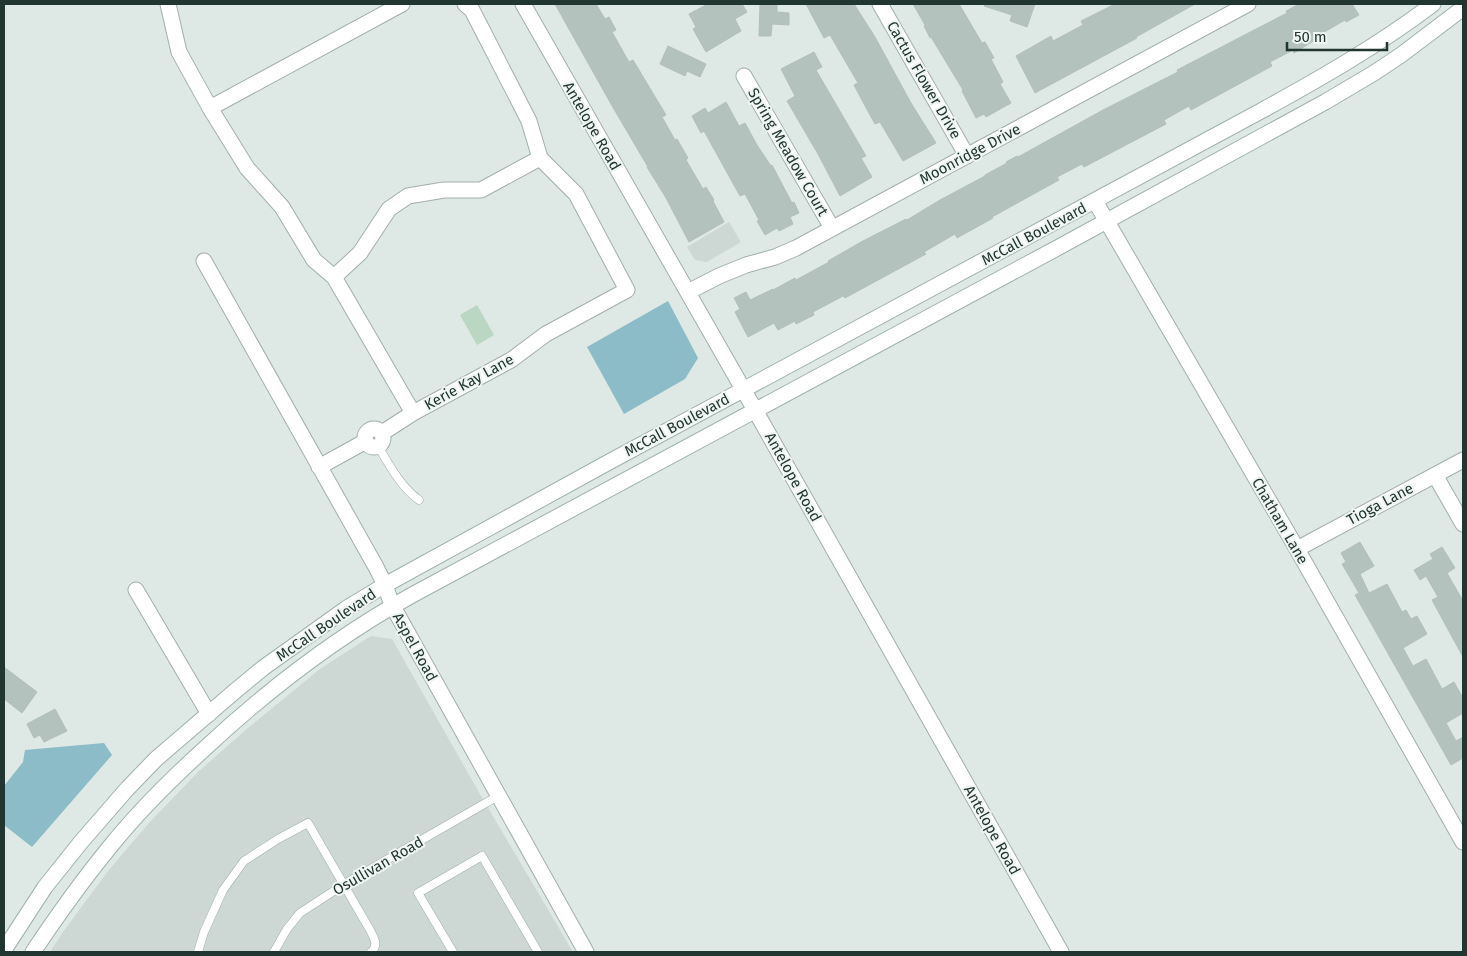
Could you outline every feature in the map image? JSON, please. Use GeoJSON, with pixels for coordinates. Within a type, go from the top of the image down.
{"type":"FeatureCollection","features":[{"type":"Feature","properties":{"kind":"street","name":"Kerie Kay Lane"},"geometry":{"type":"LineString","coordinates":[[168,4],[180,52],[210,108],[247,168],[282,207],[314,260],[334,277],[414,413],[512,360],[546,334],[627,290],[576,194],[540,158],[529,121],[472,10],[465,4]]}},
{"type":"Feature","properties":{"kind":"street"},"geometry":{"type":"LineString","coordinates":[[210,108],[402,4]]}},
{"type":"Feature","properties":{"kind":"street","name":"Antelope Road"},"geometry":{"type":"LineString","coordinates":[[523,4],[1061,952]]}},
{"type":"Feature","properties":{"kind":"street","name":"Cactus Flower Drive"},"geometry":{"type":"LineString","coordinates":[[880,4],[967,156]]}},
{"type":"Feature","properties":{"kind":"street","name":"Moonridge Drive"},"geometry":{"type":"LineString","coordinates":[[688,292],[719,276],[796,248],[1248,4]]}},
{"type":"Feature","properties":{"kind":"street","name":"McCall Boulevard"},"geometry":{"type":"LineString","coordinates":[[4,950],[45,886],[80,842],[156,760],[234,692],[286,651],[348,608],[385,585],[743,389],[1262,111],[1388,37],[1433,4]]}},
{"type":"Feature","properties":{"kind":"street","name":"McCall Boulevard"},"geometry":{"type":"LineString","coordinates":[[33,952],[108,848],[170,780],[235,720],[288,676],[361,625],[392,606],[1317,106],[1374,73],[1463,8]]}},
{"type":"Feature","properties":{"kind":"street","name":"Spring Meadow Court"},"geometry":{"type":"LineString","coordinates":[[744,76],[832,228]]}},
{"type":"Feature","properties":{"kind":"street"},"geometry":{"type":"LineString","coordinates":[[334,277],[360,253],[389,209],[408,196],[444,190],[481,190],[540,158]]}},
{"type":"Feature","properties":{"kind":"street","name":"Chatham Lane"},"geometry":{"type":"LineString","coordinates":[[1095,201],[1297,549],[1463,842]]}},
{"type":"Feature","properties":{"kind":"street","name":"Aspel Road"},"geometry":{"type":"LineString","coordinates":[[204,261],[385,585],[392,606],[586,952]]}},
{"type":"Feature","properties":{"kind":"street"},"geometry":{"type":"LineString","coordinates":[[319,467],[375,440],[414,413]]}},
{"type":"Feature","properties":{"kind":"street","name":"Tioga Lane"},"geometry":{"type":"LineString","coordinates":[[1297,549],[1463,460]]}},
{"type":"Feature","properties":{"kind":"street"},"geometry":{"type":"LineString","coordinates":[[1435,475],[1463,524]]}},
{"type":"Feature","properties":{"kind":"street"},"geometry":{"type":"LineString","coordinates":[[136,590],[209,714]]}},
{"type":"Feature","properties":{"kind":"lane"},"geometry":{"type":"LineString","coordinates":[[375,440],[396,475],[411,494],[419,500]]}},
{"type":"Feature","properties":{"kind":"lane","name":"Osullivan Road"},"geometry":{"type":"LineString","coordinates":[[274,952],[287,928],[300,913],[343,885],[498,796]]}},
{"type":"Feature","properties":{"kind":"lane"},"geometry":{"type":"LineString","coordinates":[[198,952],[204,932],[223,890],[244,861],[278,839],[308,823],[376,941],[371,952]]}},
{"type":"Feature","properties":{"kind":"lane"},"geometry":{"type":"LineString","coordinates":[[452,952],[418,893],[482,856],[538,952]]}},
{"type":"Feature","properties":{"kind":"shaded area"},"geometry":{"type":"Polygon","coordinates":[[[729,222],[741,242],[707,262],[695,260],[687,247],[729,222]]]}},
{"type":"Feature","properties":{"kind":"shaded area"},"geometry":{"type":"Polygon","coordinates":[[[371,636],[392,639],[481,796],[573,952],[50,952],[108,871],[149,823],[198,772],[320,669],[371,636]]]}},
{"type":"Feature","properties":{"kind":"green space"},"geometry":{"type":"Polygon","coordinates":[[[477,305],[494,335],[477,345],[460,315],[477,305]]]}},
{"type":"Feature","properties":{"kind":"water"},"geometry":{"type":"Polygon","coordinates":[[[668,301],[698,358],[685,379],[624,414],[587,347],[668,301]]]}},
{"type":"Feature","properties":{"kind":"water"},"geometry":{"type":"Polygon","coordinates":[[[104,743],[112,755],[32,847],[4,825],[4,786],[23,762],[25,750],[104,743]]]}},
{"type":"Feature","properties":{"kind":"building"},"geometry":{"type":"Polygon","coordinates":[[[555,4],[596,4],[605,19],[609,17],[616,30],[612,32],[629,62],[633,60],[666,115],[662,117],[688,158],[686,160],[703,189],[706,187],[714,200],[724,222],[689,242],[666,198],[555,4]]]}},
{"type":"Feature","properties":{"kind":"building"},"geometry":{"type":"Polygon","coordinates":[[[708,4],[742,4],[747,12],[735,19],[741,31],[706,52],[693,29],[696,27],[689,14],[708,4]]]}},
{"type":"Feature","properties":{"kind":"building"},"geometry":{"type":"Polygon","coordinates":[[[760,4],[777,4],[777,12],[789,13],[789,25],[772,24],[771,36],[759,36],[760,4]]]}},
{"type":"Feature","properties":{"kind":"building"},"geometry":{"type":"Polygon","coordinates":[[[806,4],[854,4],[936,143],[903,161],[880,122],[875,124],[854,85],[858,83],[830,35],[824,38],[806,4]]]}},
{"type":"Feature","properties":{"kind":"building"},"geometry":{"type":"Polygon","coordinates":[[[913,4],[959,4],[982,43],[985,42],[994,58],[991,59],[1003,82],[1000,84],[1011,103],[986,117],[984,114],[976,118],[963,90],[930,38],[913,4]]]}},
{"type":"Feature","properties":{"kind":"building"},"geometry":{"type":"Polygon","coordinates":[[[985,4],[1035,4],[1027,27],[1010,21],[1012,15],[984,6],[985,4]]]}},
{"type":"Feature","properties":{"kind":"building"},"geometry":{"type":"Polygon","coordinates":[[[1115,4],[1195,4],[1137,38],[1035,93],[1016,56],[1051,36],[1053,41],[1083,25],[1081,21],[1115,4]]]}},
{"type":"Feature","properties":{"kind":"building"},"geometry":{"type":"Polygon","coordinates":[[[1299,4],[1352,4],[1359,15],[1346,22],[1345,20],[1314,38],[1315,40],[1294,53],[1293,50],[1270,62],[1272,66],[1191,110],[1189,106],[1164,120],[1166,124],[1084,167],[1082,164],[1057,177],[1059,180],[993,218],[957,238],[955,234],[924,252],[926,254],[845,298],[843,296],[813,312],[814,315],[796,324],[795,321],[778,330],[774,323],[748,337],[735,312],[740,309],[734,298],[746,292],[750,300],[795,278],[796,280],[861,242],[907,220],[1006,162],[1178,72],[1177,70],[1287,13],[1286,11],[1299,4]]]}},
{"type":"Feature","properties":{"kind":"building"},"geometry":{"type":"Polygon","coordinates":[[[668,46],[706,64],[700,77],[687,71],[685,76],[660,64],[668,46]]]}},
{"type":"Feature","properties":{"kind":"building"},"geometry":{"type":"Polygon","coordinates":[[[814,52],[822,67],[816,70],[866,156],[861,158],[872,177],[840,196],[787,101],[795,96],[781,69],[814,52]]]}},
{"type":"Feature","properties":{"kind":"building"},"geometry":{"type":"Polygon","coordinates":[[[726,102],[739,126],[745,123],[757,145],[772,165],[799,213],[790,217],[793,224],[779,231],[777,228],[765,235],[745,194],[740,196],[704,131],[701,133],[692,116],[705,108],[708,113],[726,102]]]}},
{"type":"Feature","properties":{"kind":"building"},"geometry":{"type":"Polygon","coordinates":[[[1360,542],[1374,566],[1360,574],[1369,593],[1387,584],[1402,612],[1406,610],[1411,619],[1417,616],[1427,634],[1403,648],[1413,666],[1426,659],[1442,689],[1454,682],[1463,698],[1463,713],[1446,723],[1456,741],[1463,737],[1463,758],[1451,765],[1355,595],[1359,593],[1342,564],[1346,562],[1341,553],[1360,542]]]}},
{"type":"Feature","properties":{"kind":"building"},"geometry":{"type":"Polygon","coordinates":[[[1442,547],[1455,568],[1447,573],[1463,601],[1463,657],[1432,600],[1438,597],[1426,576],[1420,580],[1414,570],[1433,559],[1430,554],[1442,547]]]}},
{"type":"Feature","properties":{"kind":"building"},"geometry":{"type":"Polygon","coordinates":[[[4,667],[37,692],[22,713],[4,699],[4,667]]]}},
{"type":"Feature","properties":{"kind":"building"},"geometry":{"type":"Polygon","coordinates":[[[55,709],[67,731],[44,742],[40,735],[34,738],[27,724],[55,709]]]}}]}
